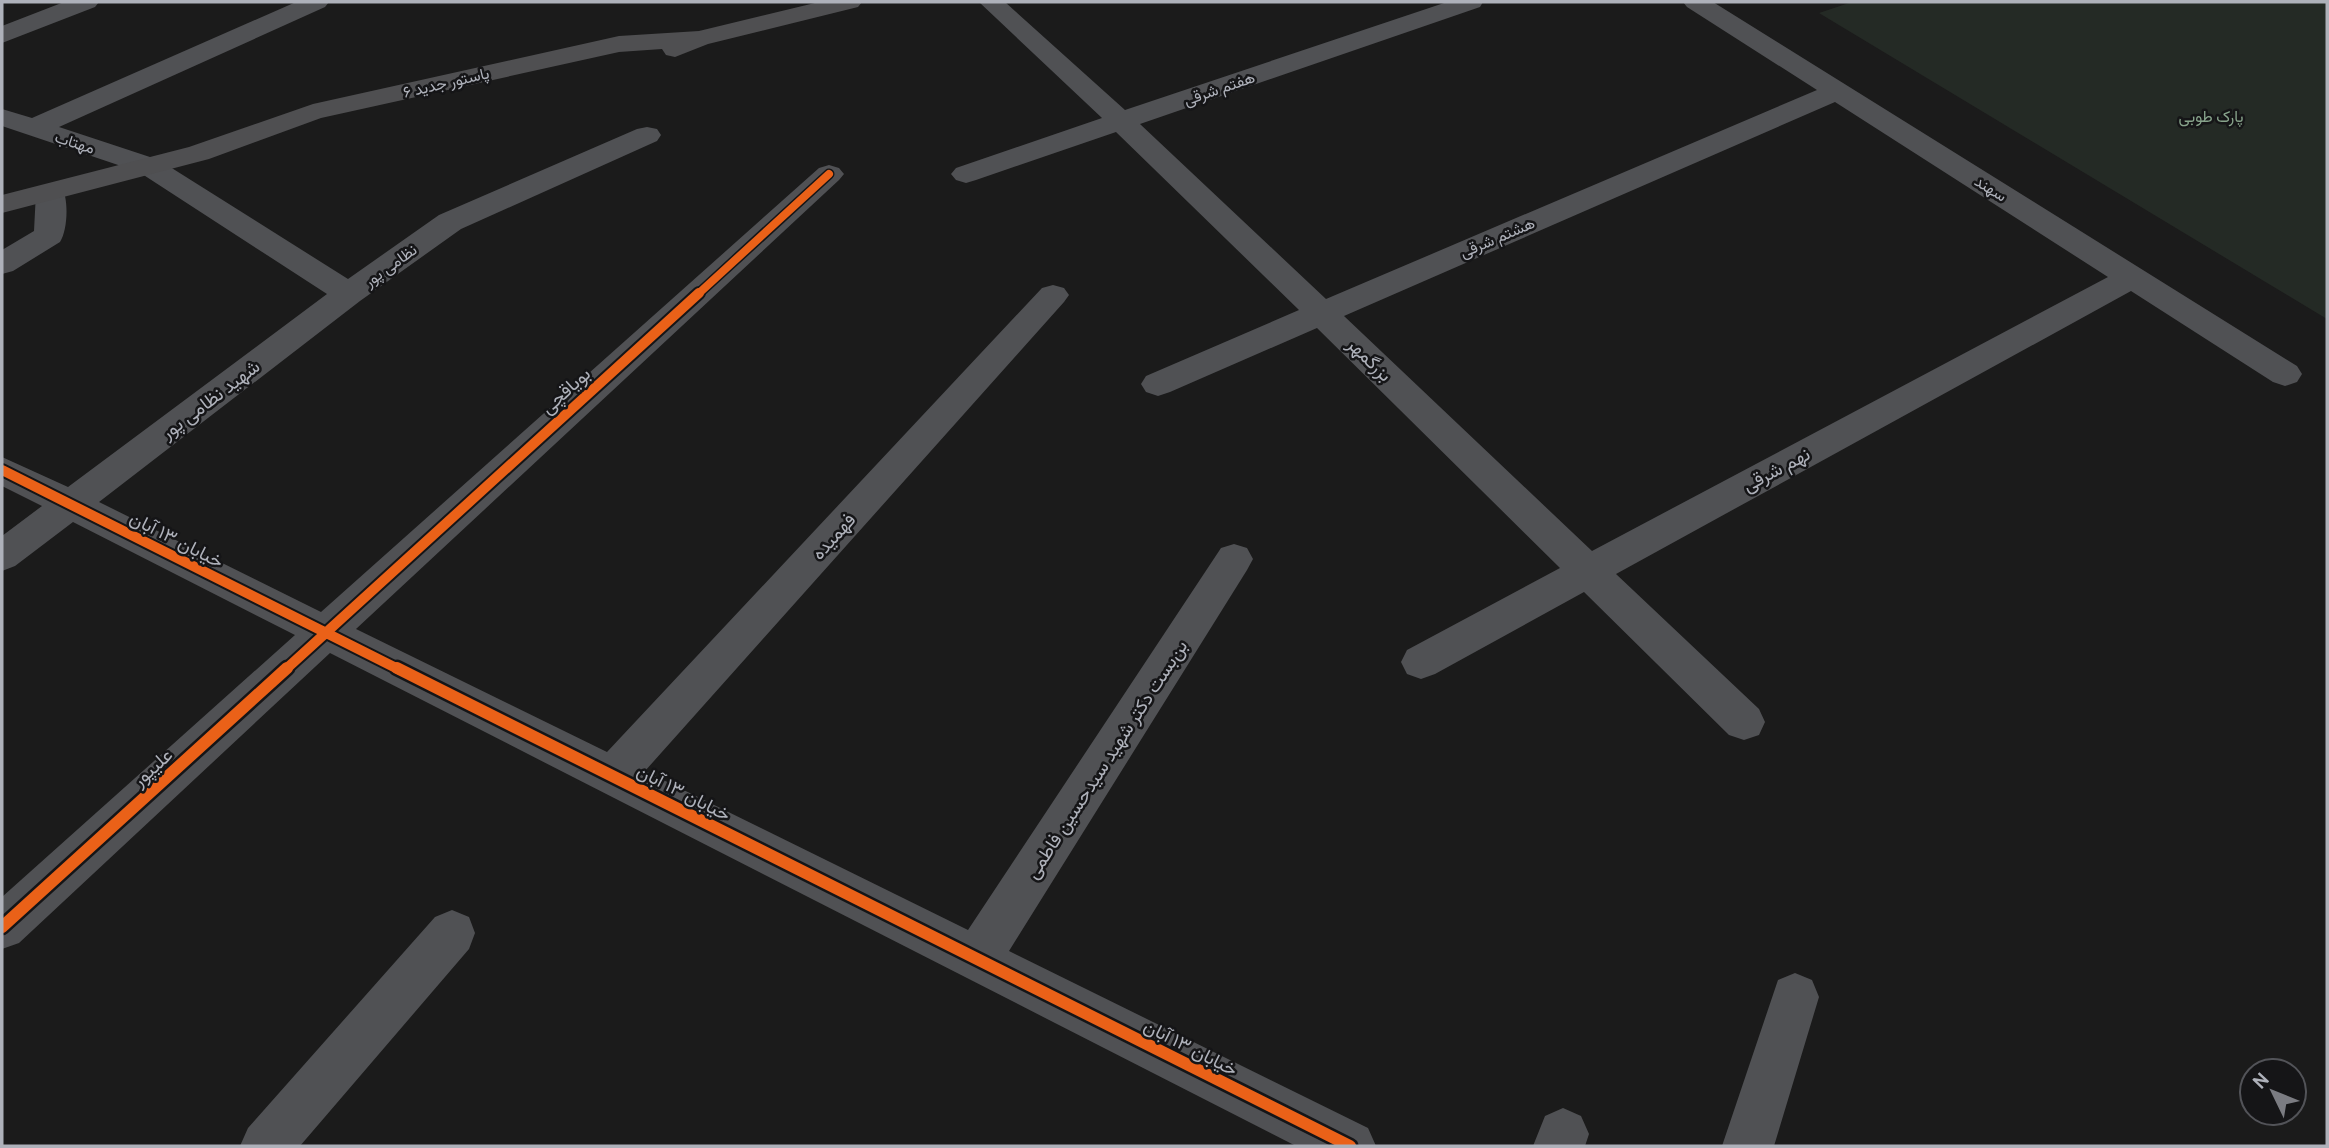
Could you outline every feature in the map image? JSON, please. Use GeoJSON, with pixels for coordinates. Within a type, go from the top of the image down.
{"type":"FeatureCollection","features":[{"type":"Feature","properties":{"kind":"main road","name":"پاستور جدید ۶"},"geometry":{"type":"LineString","coordinates":[[2,204],[199,153],[322,136],[638,63],[699,39],[849,2]]}},
{"type":"Feature","properties":{"kind":"street"},"geometry":{"type":"LineString","coordinates":[[2,36],[86,2]]}},
{"type":"Feature","properties":{"kind":"street"},"geometry":{"type":"LineString","coordinates":[[33,128],[316,2]]}},
{"type":"Feature","properties":{"kind":"street","name":"بزرگمهر"},"geometry":{"type":"LineString","coordinates":[[991,2],[1122,122],[1321,312],[1744,722]]}},
{"type":"Feature","properties":{"kind":"street","name":"هفتم شرقی"},"geometry":{"type":"LineString","coordinates":[[966,174],[1471,2]]}},
{"type":"Feature","properties":{"kind":"street","name":"سهند"},"geometry":{"type":"LineString","coordinates":[[1696,2],[2285,374]]}},
{"type":"Feature","properties":{"kind":"street","name":"هشتم شرقی"},"geometry":{"type":"LineString","coordinates":[[1158,384],[1838,91]]}},
{"type":"Feature","properties":{"kind":"street","name":"مهتاب"},"geometry":{"type":"LineString","coordinates":[[2,117],[149,166]]}},
{"type":"Feature","properties":{"kind":"street","name":"نظامی پور"},"geometry":{"type":"LineString","coordinates":[[149,166],[349,294],[450,222],[647,135]]}},
{"type":"Feature","properties":{"kind":"street","name":"بویاقچی"},"geometry":{"type":"LineString","coordinates":[[325,632],[829,174]]}},
{"type":"Feature","properties":{"kind":"street"},"geometry":{"type":"LineString","coordinates":[[2,264],[49,234],[51,192]]}},
{"type":"Feature","properties":{"kind":"street","name":"نهم شرقی"},"geometry":{"type":"LineString","coordinates":[[1420,663],[2132,277]]}},
{"type":"Feature","properties":{"kind":"street","name":"شهید نظامی پور"},"geometry":{"type":"LineString","coordinates":[[2,556],[349,294]]}},
{"type":"Feature","properties":{"kind":"street","name":"فهمیده"},"geometry":{"type":"LineString","coordinates":[[613,776],[1053,295]]}},
{"type":"Feature","properties":{"kind":"street","name":"خیابان ١٣ آبان"},"geometry":{"type":"LineString","coordinates":[[2,470],[1350,1146]]}},
{"type":"Feature","properties":{"kind":"street","name":"بن‌بست دکتر شهید سیدحسین فاطمی"},"geometry":{"type":"LineString","coordinates":[[977,959],[1234,559]]}},
{"type":"Feature","properties":{"kind":"street","name":"علیپور"},"geometry":{"type":"LineString","coordinates":[[2,927],[325,632]]}},
{"type":"Feature","properties":{"kind":"street"},"geometry":{"type":"LineString","coordinates":[[266,1146],[452,933]]}},
{"type":"Feature","properties":{"kind":"street"},"geometry":{"type":"LineString","coordinates":[[1748,1146],[1795,997]]}},
{"type":"Feature","properties":{"kind":"green space","name":"پارک طوبی"},"geometry":{"type":"Polygon","coordinates":[[[1852,2],[2327,2],[2327,319],[1819,13],[1852,2]]]}},
{"type":"Feature","properties":{"kind":"cycle path"},"geometry":{"type":"LineString","coordinates":[[2,927],[829,174]]}},
{"type":"Feature","properties":{"kind":"cycle path"},"geometry":{"type":"LineString","coordinates":[[2,470],[1350,1146]]}}]}
